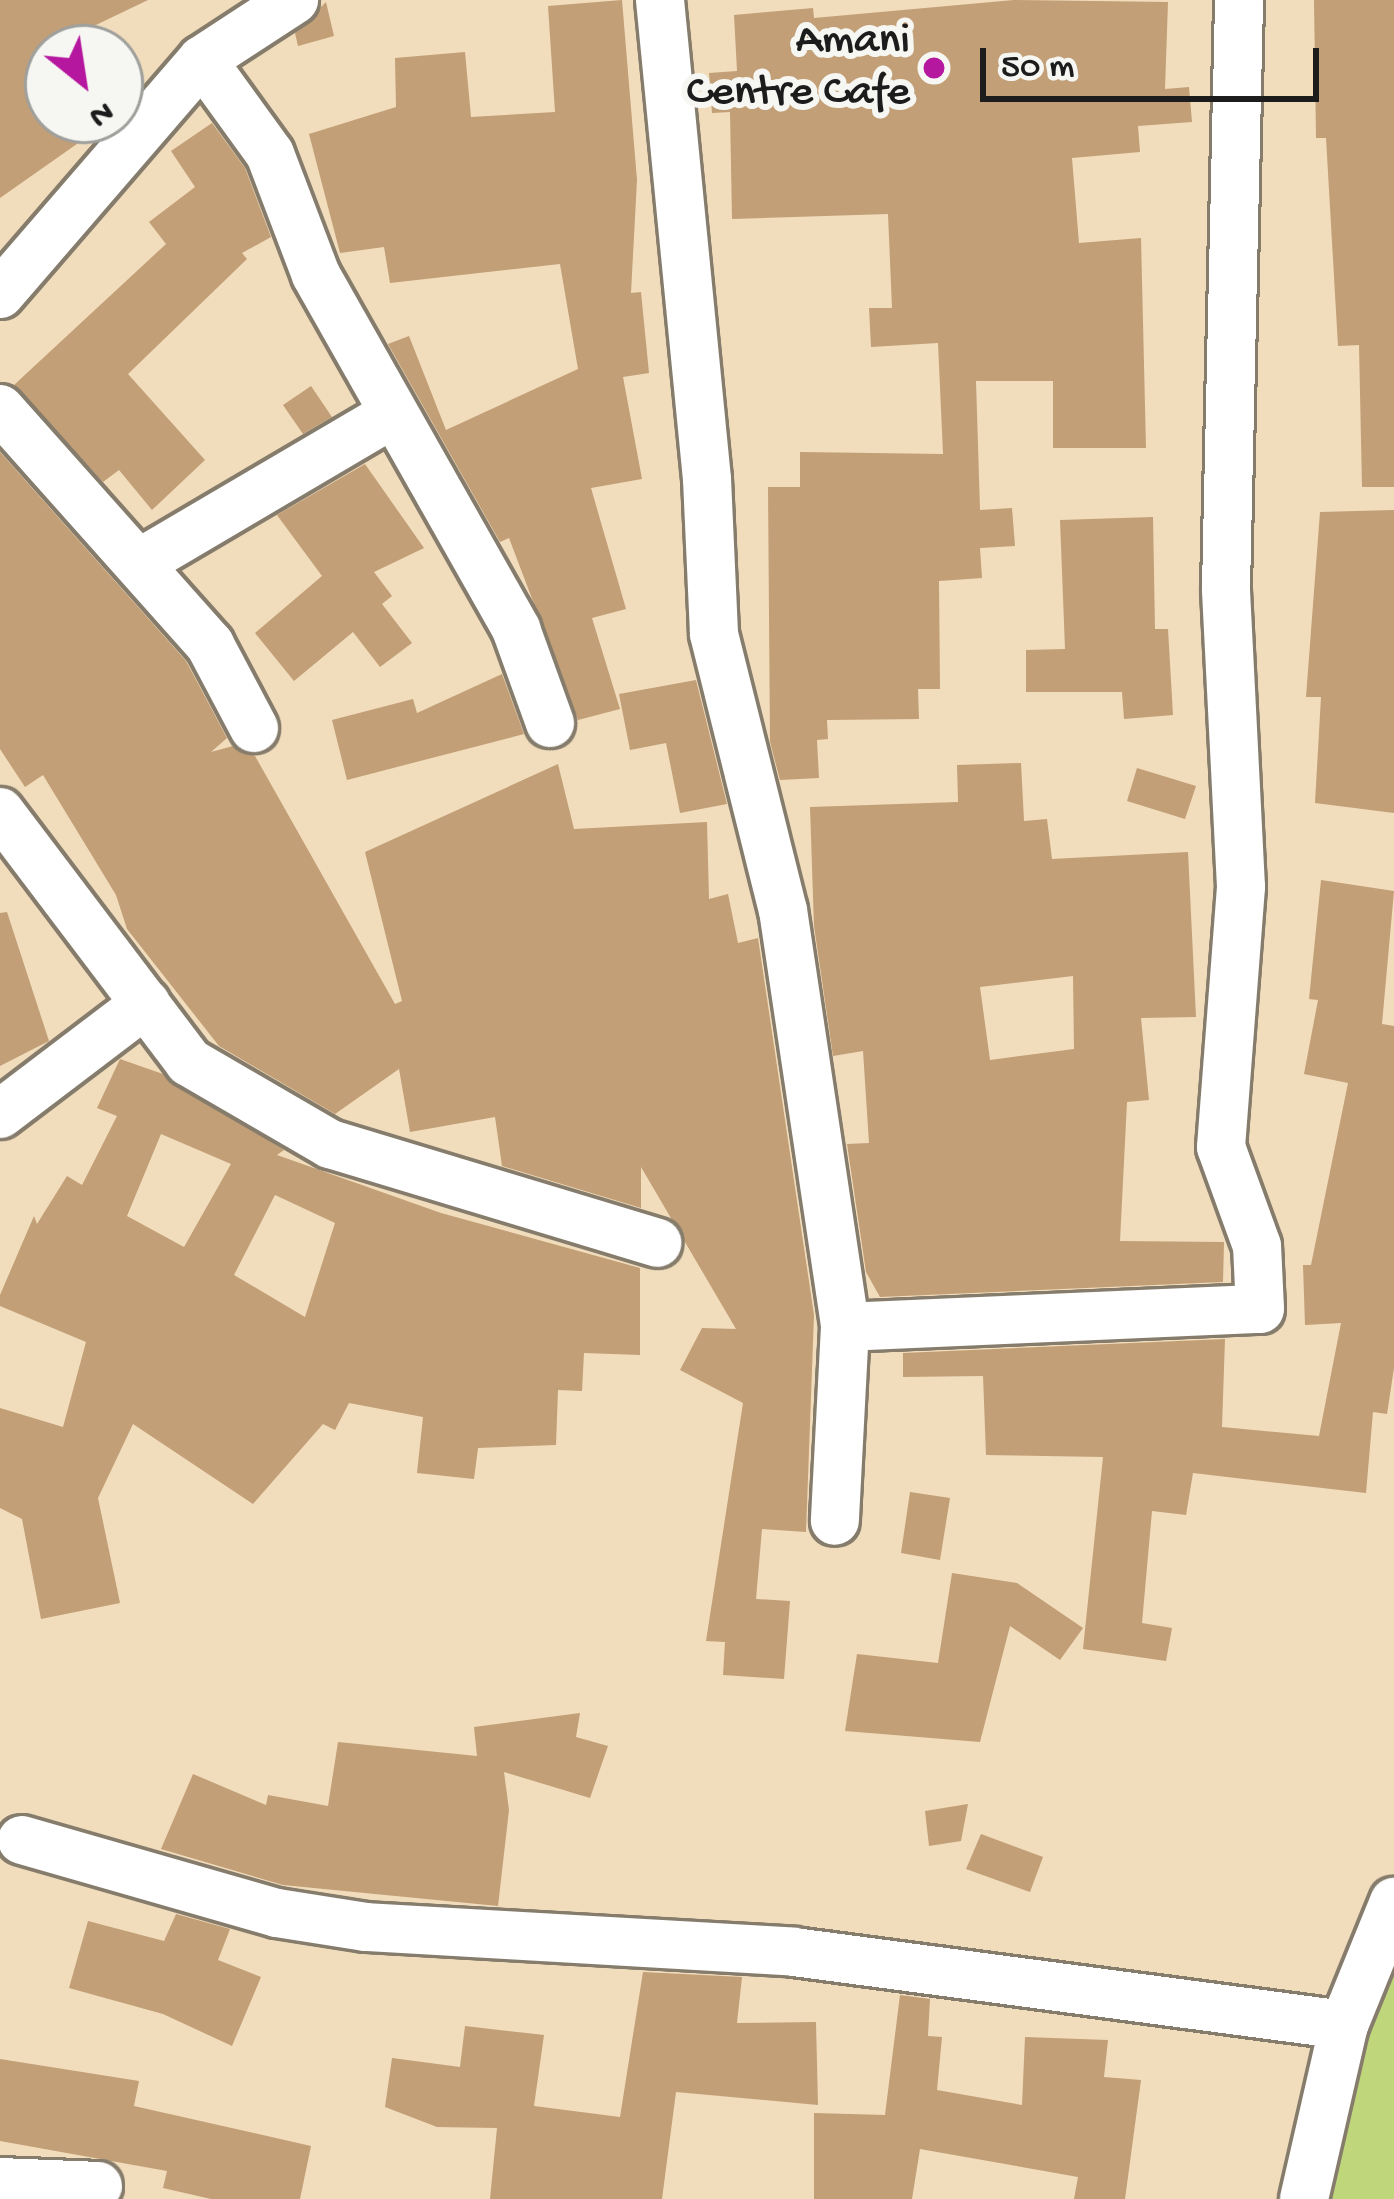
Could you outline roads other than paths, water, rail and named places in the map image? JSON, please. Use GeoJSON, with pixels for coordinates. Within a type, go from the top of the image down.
{"type":"FeatureCollection","features":[{"type":"Feature","properties":{"kind":"street"},"geometry":{"type":"LineString","coordinates":[[0,294],[202,60],[294,0]]}},
{"type":"Feature","properties":{"kind":"street"},"geometry":{"type":"LineString","coordinates":[[660,0],[707,479],[714,634],[783,910],[845,1327],[835,1521]]}},
{"type":"Feature","properties":{"kind":"street"},"geometry":{"type":"LineString","coordinates":[[845,1327],[1260,1309],[1257,1246],[1221,1147],[1241,887],[1226,588],[1239,0]]}},
{"type":"Feature","properties":{"kind":"street"},"geometry":{"type":"LineString","coordinates":[[202,60],[270,154],[316,275],[516,629],[550,723]]}},
{"type":"Feature","properties":{"kind":"street"},"geometry":{"type":"LineString","coordinates":[[0,409],[143,561],[210,645],[254,728]]}},
{"type":"Feature","properties":{"kind":"street"},"geometry":{"type":"LineString","coordinates":[[143,561],[233,501],[393,414]]}},
{"type":"Feature","properties":{"kind":"street"},"geometry":{"type":"LineString","coordinates":[[0,812],[189,1062],[330,1144],[657,1243]]}},
{"type":"Feature","properties":{"kind":"street"},"geometry":{"type":"LineString","coordinates":[[0,1114],[146,1003]]}},
{"type":"Feature","properties":{"kind":"street"},"geometry":{"type":"LineString","coordinates":[[22,1840],[277,1913],[366,1927],[794,1952],[1344,2025]]}},
{"type":"Feature","properties":{"kind":"street"},"geometry":{"type":"LineString","coordinates":[[1304,2199],[1344,2025],[1394,1902]]}},
{"type":"Feature","properties":{"kind":"street"},"geometry":{"type":"LineString","coordinates":[[0,2182],[98,2186]]}},
{"type":"Feature","properties":{"kind":"place","name":"Amani Centre Cafe"},"geometry":{"type":"Point","coordinates":[934,68]}}]}
